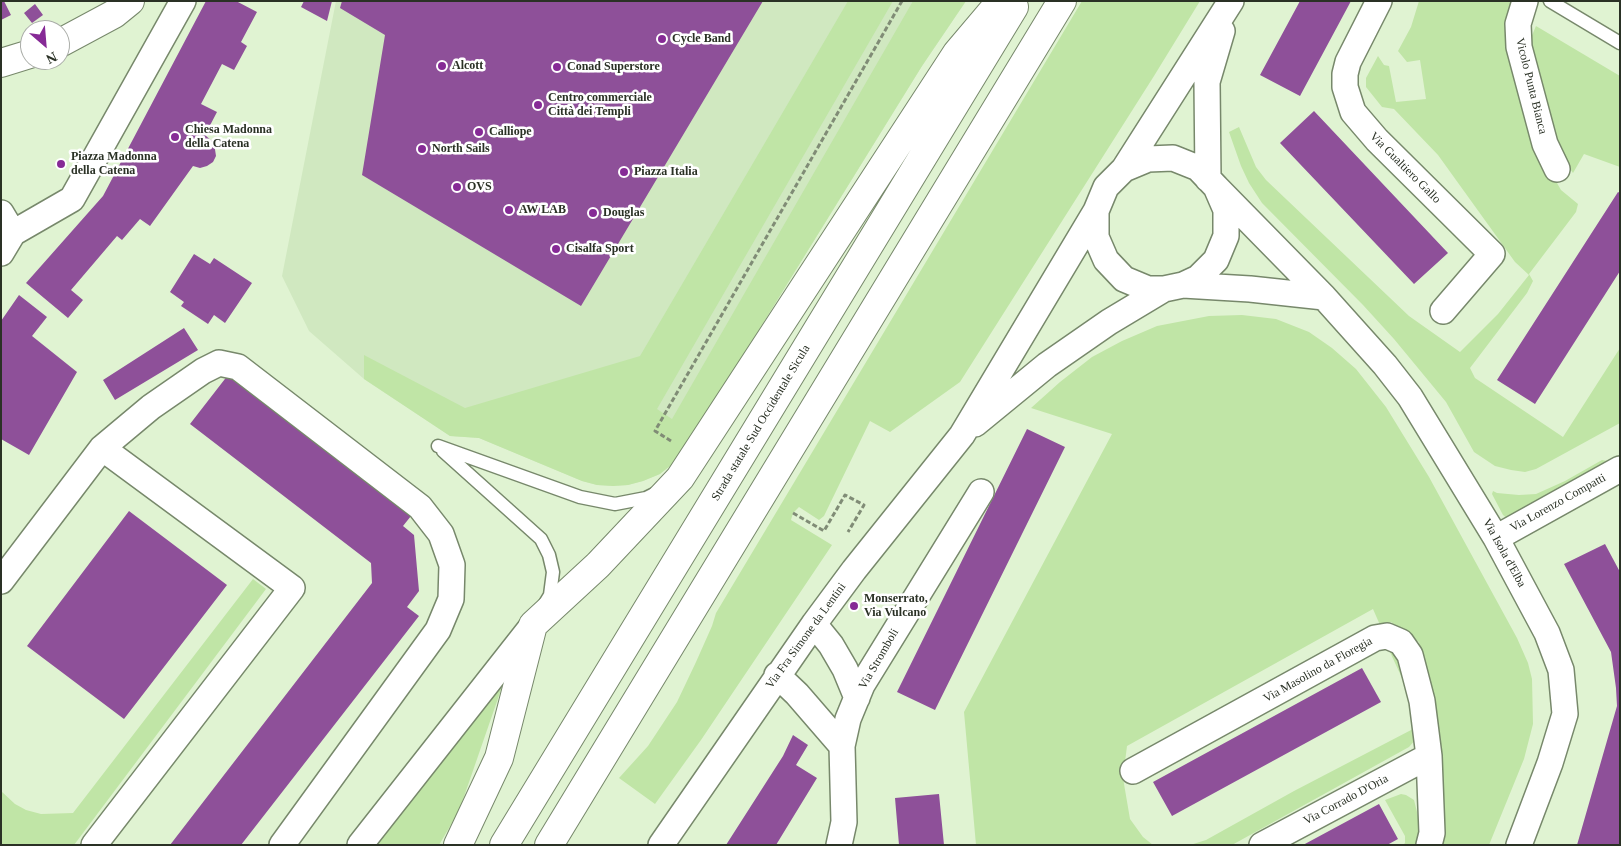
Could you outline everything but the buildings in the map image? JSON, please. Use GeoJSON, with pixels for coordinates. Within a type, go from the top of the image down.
{"type":"FeatureCollection","features":[{"type":"Feature","properties":{"kind":"main road"},"geometry":{"type":"LineString","coordinates":[[70,38],[114,14],[130,1]]}},
{"type":"Feature","properties":{"kind":"main road"},"geometry":{"type":"LineString","coordinates":[[458,845],[499,758],[533,625],[598,565],[680,478],[957,53],[1001,1]]}},
{"type":"Feature","properties":{"kind":"main road","name":"Strada statale Sud Occidentale Sicula"},"geometry":{"type":"LineString","coordinates":[[504,845],[1018,1]]}},
{"type":"Feature","properties":{"kind":"main road"},"geometry":{"type":"LineString","coordinates":[[549,845],[1062,1]]}},
{"type":"Feature","properties":{"kind":"main road"},"geometry":{"type":"LineString","coordinates":[[1,63],[20,57]]}},
{"type":"Feature","properties":{"kind":"street"},"geometry":{"type":"LineString","coordinates":[[5,233],[72,199],[183,1]]}},
{"type":"Feature","properties":{"kind":"street","name":"Via Gualtiero Gallo"},"geometry":{"type":"LineString","coordinates":[[1379,1],[1348,62],[1345,74],[1345,87],[1353,112],[1361,124],[1492,254],[1443,311]]}},
{"type":"Feature","properties":{"kind":"street","name":"Vicolo Punta Bianca"},"geometry":{"type":"LineString","coordinates":[[1525,1],[1518,24],[1519,47],[1545,144],[1557,169]]}},
{"type":"Feature","properties":{"kind":"street"},"geometry":{"type":"LineString","coordinates":[[962,435],[1096,211],[1106,187],[1124,169],[1230,3]]}},
{"type":"Feature","properties":{"kind":"street"},"geometry":{"type":"LineString","coordinates":[[1212,183],[1207,82],[1230,3]]}},
{"type":"Feature","properties":{"kind":"street"},"geometry":{"type":"LineString","coordinates":[[962,435],[1047,365],[1109,322],[1174,287],[1198,278],[1216,260],[1226,236],[1226,210],[1212,183],[1198,168],[1174,158],[1148,159],[1124,169]]}},
{"type":"Feature","properties":{"kind":"street","name":"Via Isola d'Elba"},"geometry":{"type":"LineString","coordinates":[[1212,183],[1324,297],[1385,365],[1410,397],[1496,538],[1547,633],[1561,670],[1565,714],[1550,763],[1519,845]]}},
{"type":"Feature","properties":{"kind":"street"},"geometry":{"type":"LineString","coordinates":[[1096,211],[1096,237],[1106,260],[1124,278],[1148,288],[1250,289],[1324,297]]}},
{"type":"Feature","properties":{"kind":"street"},"geometry":{"type":"LineString","coordinates":[[1,581],[102,448],[152,407],[203,371],[219,363],[238,367],[420,507],[441,534],[452,565],[451,599],[438,630],[282,845]]}},
{"type":"Feature","properties":{"kind":"street","name":"Via Fra Simone da Lentini"},"geometry":{"type":"LineString","coordinates":[[661,845],[814,624],[854,570],[962,435]]}},
{"type":"Feature","properties":{"kind":"street"},"geometry":{"type":"LineString","coordinates":[[94,845],[292,588],[102,448]]}},
{"type":"Feature","properties":{"kind":"street","name":"Via Lorenzo Compatti"},"geometry":{"type":"LineString","coordinates":[[1496,538],[1620,469]]}},
{"type":"Feature","properties":{"kind":"street","name":"Via Stromboli"},"geometry":{"type":"LineString","coordinates":[[839,845],[844,822],[842,746],[848,719],[862,685],[981,492]]}},
{"type":"Feature","properties":{"kind":"street"},"geometry":{"type":"LineString","coordinates":[[814,624],[831,645],[845,669],[857,698]]}},
{"type":"Feature","properties":{"kind":"street"},"geometry":{"type":"LineString","coordinates":[[360,845],[533,625]]}},
{"type":"Feature","properties":{"kind":"street","name":"Via Masolino da Floregia"},"geometry":{"type":"LineString","coordinates":[[1133,771],[1375,638],[1387,636],[1401,642],[1410,655],[1422,701],[1429,756],[1432,833],[1429,845]]}},
{"type":"Feature","properties":{"kind":"street"},"geometry":{"type":"LineString","coordinates":[[777,675],[797,694],[842,746]]}},
{"type":"Feature","properties":{"kind":"street","name":"Via Corrado D'Oria"},"geometry":{"type":"LineString","coordinates":[[1262,845],[1429,756]]}},
{"type":"Feature","properties":{"kind":"lane"},"geometry":{"type":"LineString","coordinates":[[1550,1],[1620,43]]}},
{"type":"Feature","properties":{"kind":"lane"},"geometry":{"type":"LineString","coordinates":[[533,625],[550,595],[553,572],[549,555],[541,539],[438,446],[580,497],[615,504],[646,498],[680,478]]}},
{"type":"Feature","properties":{"kind":"path"},"geometry":{"type":"LineString","coordinates":[[672,442],[655,431],[902,1]]}},
{"type":"Feature","properties":{"kind":"path"},"geometry":{"type":"LineString","coordinates":[[793,512],[824,531],[845,495]]}},
{"type":"Feature","properties":{"kind":"shaded area"},"geometry":{"type":"Polygon","coordinates":[[[336,1],[966,1],[922,66],[695,433],[660,474],[628,485],[613,486],[597,485],[582,481],[479,438],[450,436],[364,379],[309,331],[282,276],[336,1]]]}},
{"type":"Feature","properties":{"kind":"shaded area"},"geometry":{"type":"Polygon","coordinates":[[[848,1],[893,1],[657,409],[672,419],[913,1],[966,1],[922,66],[695,433],[674,463],[660,474],[628,485],[597,485],[582,481],[479,438],[450,436],[364,379],[364,355],[465,408],[640,356],[848,1]]]}},
{"type":"Feature","properties":{"kind":"shaded area"},"geometry":{"type":"Polygon","coordinates":[[[1082,1],[1200,1],[960,382],[890,432],[870,421],[824,516],[819,520],[799,507],[793,513],[791,520],[832,545],[701,740],[655,804],[619,778],[648,746],[677,702],[712,626],[716,613],[1082,1]]]}},
{"type":"Feature","properties":{"kind":"shaded area"},"geometry":{"type":"Polygon","coordinates":[[[1419,1],[1511,1],[1509,21],[1546,164],[1561,190],[1578,204],[1576,212],[1529,274],[1533,281],[1527,293],[1470,368],[1475,378],[1563,437],[1620,348],[1620,423],[1536,469],[1525,472],[1495,466],[1474,452],[1446,402],[1394,339],[1262,203],[1241,166],[1229,132],[1239,127],[1256,167],[1266,180],[1409,316],[1460,352],[1498,314],[1529,275],[1515,262],[1438,155],[1394,109],[1382,107],[1366,87],[1366,78],[1378,56],[1384,65],[1389,66],[1396,102],[1426,99],[1420,60],[1407,62],[1398,51],[1411,27],[1419,1]]]}},
{"type":"Feature","properties":{"kind":"shaded area"},"geometry":{"type":"Polygon","coordinates":[[[1536,26],[1620,76],[1620,167],[1584,154],[1573,173],[1557,152],[1548,124],[1530,40],[1536,26]]]}},
{"type":"Feature","properties":{"kind":"shaded area"},"geometry":{"type":"Polygon","coordinates":[[[1242,315],[1276,319],[1309,332],[1332,348],[1356,369],[1386,407],[1429,477],[1517,638],[1528,663],[1532,679],[1533,724],[1524,759],[1489,845],[1440,845],[1445,826],[1419,642],[1391,622],[1380,625],[1373,609],[1127,746],[1123,778],[1130,819],[1143,837],[1153,845],[976,845],[964,712],[1112,434],[1031,408],[1092,357],[1122,341],[1157,326],[1209,316],[1242,315]]]}},
{"type":"Feature","properties":{"kind":"shaded area"},"geometry":{"type":"Polygon","coordinates":[[[1602,460],[1608,461],[1605,467],[1508,519],[1503,515],[1492,494],[1493,491],[1519,495],[1536,494],[1565,481],[1602,460]]]}},
{"type":"Feature","properties":{"kind":"shaded area"},"geometry":{"type":"Polygon","coordinates":[[[253,579],[266,589],[74,845],[1,845],[1,791],[15,804],[26,810],[41,814],[73,813],[253,579]]]}},
{"type":"Feature","properties":{"kind":"shaded area"},"geometry":{"type":"Polygon","coordinates":[[[1390,652],[1396,652],[1415,695],[1416,739],[1409,747],[1232,845],[1190,845],[1206,840],[1294,791],[1413,729],[1413,702],[1390,652]]]}},
{"type":"Feature","properties":{"kind":"shaded area"},"geometry":{"type":"Polygon","coordinates":[[[502,681],[503,684],[459,811],[439,845],[375,845],[502,681]]]}},
{"type":"Feature","properties":{"kind":"shaded area"},"geometry":{"type":"Polygon","coordinates":[[[1401,794],[1414,800],[1419,820],[1419,845],[1403,845],[1405,843],[1405,836],[1385,800],[1401,794]]]}},
{"type":"Feature","properties":{"kind":"place","name":"Cycle Band"},"geometry":{"type":"Point","coordinates":[662,39]}},
{"type":"Feature","properties":{"kind":"place","name":"Alcott"},"geometry":{"type":"Point","coordinates":[442,66]}},
{"type":"Feature","properties":{"kind":"place","name":"Conad Superstore"},"geometry":{"type":"Point","coordinates":[557,67]}},
{"type":"Feature","properties":{"kind":"place","name":"Centro commerciale Città dei Templi"},"geometry":{"type":"Point","coordinates":[538,105]}},
{"type":"Feature","properties":{"kind":"place","name":"Calliope"},"geometry":{"type":"Point","coordinates":[479,132]}},
{"type":"Feature","properties":{"kind":"place","name":"Chiesa Madonna della Catena"},"geometry":{"type":"Point","coordinates":[175,137]}},
{"type":"Feature","properties":{"kind":"place","name":"North Sails"},"geometry":{"type":"Point","coordinates":[422,149]}},
{"type":"Feature","properties":{"kind":"place","name":"Piazza Madonna della Catena"},"geometry":{"type":"Point","coordinates":[61,164]}},
{"type":"Feature","properties":{"kind":"place","name":"Piazza Italia"},"geometry":{"type":"Point","coordinates":[624,172]}},
{"type":"Feature","properties":{"kind":"place","name":"OVS"},"geometry":{"type":"Point","coordinates":[457,187]}},
{"type":"Feature","properties":{"kind":"place","name":"AW LAB"},"geometry":{"type":"Point","coordinates":[509,210]}},
{"type":"Feature","properties":{"kind":"place","name":"Douglas"},"geometry":{"type":"Point","coordinates":[593,213]}},
{"type":"Feature","properties":{"kind":"place","name":"Cisalfa Sport"},"geometry":{"type":"Point","coordinates":[556,249]}},
{"type":"Feature","properties":{"kind":"place","name":"Monserrato, Via Vulcano"},"geometry":{"type":"Point","coordinates":[854,606]}}]}
